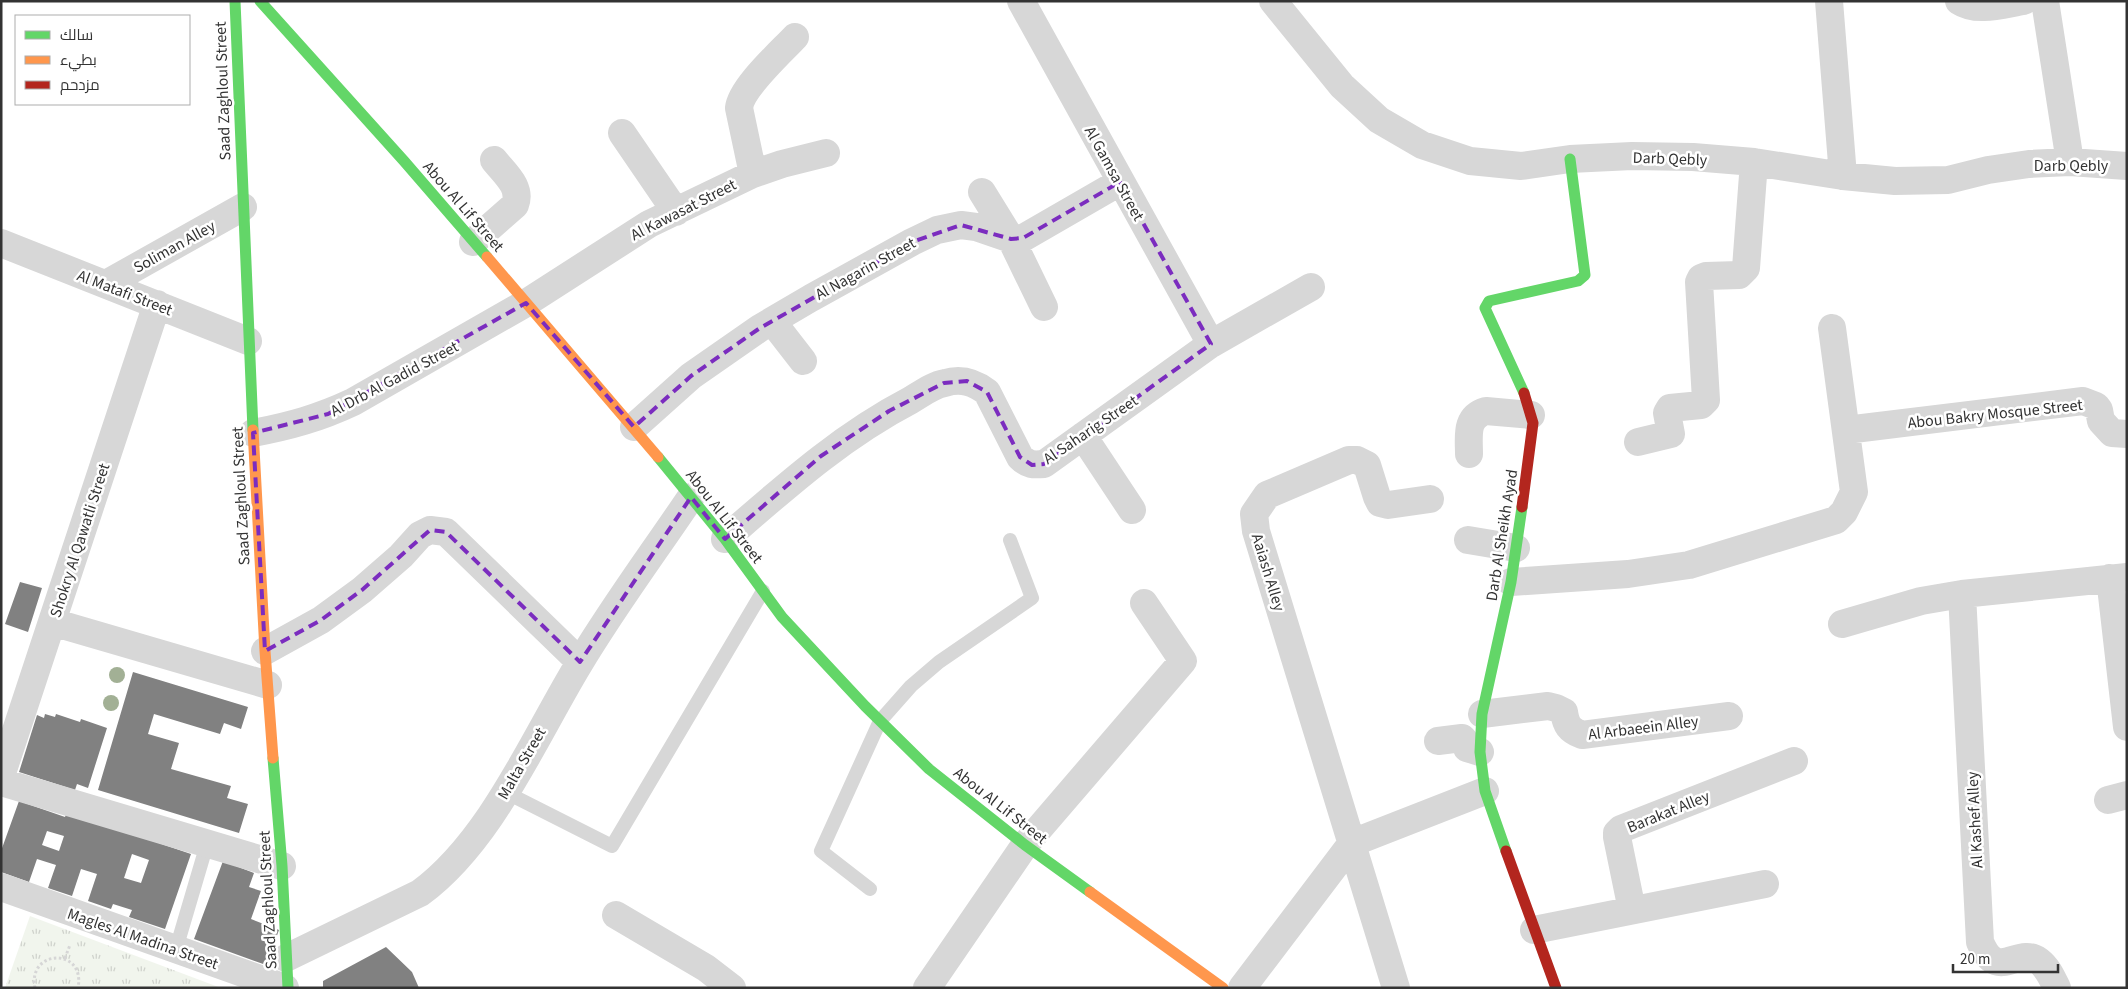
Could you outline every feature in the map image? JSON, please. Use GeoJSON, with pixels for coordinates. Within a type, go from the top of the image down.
{"type":"FeatureCollection","features":[{"type":"Feature","properties":{"kind":"street","name":"Saad Zaghloul Street"},"geometry":{"type":"LineString","coordinates":[[235,1],[248,341],[265,651],[282,866],[287,988]]}},
{"type":"Feature","properties":{"kind":"street","name":"Abou Al Lif Street"},"geometry":{"type":"LineString","coordinates":[[260,1],[369,121],[634,427],[724,539],[782,617],[880,721],[929,769],[1025,845],[1222,988]]}},
{"type":"Feature","properties":{"kind":"street","name":"Al Gamsa Street"},"geometry":{"type":"LineString","coordinates":[[1021,1],[1211,344]]}},
{"type":"Feature","properties":{"kind":"street","name":"Darb Qebly"},"geometry":{"type":"LineString","coordinates":[[1273,1],[1342,86],[1379,120],[1422,145],[1470,161],[1521,166],[1570,159],[1632,156],[1693,158],[1754,162],[1844,176],[1895,181],[1948,180],[2004,168],[2070,162],[2127,166]]}},
{"type":"Feature","properties":{"kind":"street"},"geometry":{"type":"LineString","coordinates":[[1829,1],[1844,176]]}},
{"type":"Feature","properties":{"kind":"street"},"geometry":{"type":"LineString","coordinates":[[1959,1],[1967,6],[1980,7],[2024,1]]}},
{"type":"Feature","properties":{"kind":"street"},"geometry":{"type":"LineString","coordinates":[[2045,1],[2070,162]]}},
{"type":"Feature","properties":{"kind":"street"},"geometry":{"type":"LineString","coordinates":[[753,174],[739,108],[740,101],[746,90],[794,37]]}},
{"type":"Feature","properties":{"kind":"street"},"geometry":{"type":"LineString","coordinates":[[622,133],[676,212]]}},
{"type":"Feature","properties":{"kind":"street","name":"Al Kawasat Street"},"geometry":{"type":"LineString","coordinates":[[526,303],[649,224],[753,174],[782,164],[826,154]]}},
{"type":"Feature","properties":{"kind":"street","name":"Darb Al Sheikh Ayad"},"geometry":{"type":"LineString","coordinates":[[1556,988],[1485,791],[1480,752],[1482,714],[1511,582],[1533,423],[1528,401],[1485,308],[1489,301],[1578,281],[1585,275],[1570,159]]}},
{"type":"Feature","properties":{"kind":"street"},"geometry":{"type":"LineString","coordinates":[[473,242],[515,205],[517,200],[517,188],[494,160]]}},
{"type":"Feature","properties":{"kind":"street"},"geometry":{"type":"LineString","coordinates":[[1638,442],[1671,434],[1667,413],[1670,408],[1701,405],[1706,400],[1699,282],[1701,278],[1706,276],[1739,275],[1746,268],[1754,162]]}},
{"type":"Feature","properties":{"kind":"street"},"geometry":{"type":"LineString","coordinates":[[1011,239],[1023,238],[1120,182]]}},
{"type":"Feature","properties":{"kind":"street"},"geometry":{"type":"LineString","coordinates":[[982,192],[1011,239],[1044,306]]}},
{"type":"Feature","properties":{"kind":"street","name":"Soliman Alley"},"geometry":{"type":"LineString","coordinates":[[106,284],[243,207]]}},
{"type":"Feature","properties":{"kind":"street","name":"Al Nagarin Street"},"geometry":{"type":"LineString","coordinates":[[634,427],[691,376],[772,321],[912,242],[937,230],[961,225],[976,227],[1011,239]]}},
{"type":"Feature","properties":{"kind":"street","name":"Al Matafi Street"},"geometry":{"type":"LineString","coordinates":[[1,243],[248,341]]}},
{"type":"Feature","properties":{"kind":"street","name":"Al Saharig Street"},"geometry":{"type":"LineString","coordinates":[[724,539],[821,456],[889,411],[944,383],[967,381],[978,385],[987,392],[1020,457],[1025,463],[1032,466],[1044,464],[1211,344],[1311,287]]}},
{"type":"Feature","properties":{"kind":"street","name":"Al Drb Al Gadid Street"},"geometry":{"type":"LineString","coordinates":[[253,433],[300,424],[328,414],[445,351],[526,303]]}},
{"type":"Feature","properties":{"kind":"street","name":"Shokry Al Qawatli Street"},"geometry":{"type":"LineString","coordinates":[[1,776],[158,304]]}},
{"type":"Feature","properties":{"kind":"street"},"geometry":{"type":"LineString","coordinates":[[772,321],[803,361]]}},
{"type":"Feature","properties":{"kind":"street"},"geometry":{"type":"LineString","coordinates":[[1511,582],[1628,574],[1689,565],[1836,520],[1844,512],[1854,492],[1832,328]]}},
{"type":"Feature","properties":{"kind":"street","name":"Abou Bakry Mosque Street"},"geometry":{"type":"LineString","coordinates":[[1846,430],[2083,401],[2096,406],[2099,410],[2101,421],[2112,433],[2127,434]]}},
{"type":"Feature","properties":{"kind":"street"},"geometry":{"type":"LineString","coordinates":[[1468,454],[1469,426],[1475,416],[1486,411],[1531,415]]}},
{"type":"Feature","properties":{"kind":"street"},"geometry":{"type":"LineString","coordinates":[[1084,436],[1132,510]]}},
{"type":"Feature","properties":{"kind":"street","name":"Aaiash Alley"},"geometry":{"type":"LineString","coordinates":[[1352,843],[1256,530],[1254,514],[1267,495],[1349,460],[1357,460],[1367,465],[1376,497],[1380,503],[1388,504],[1430,499]]}},
{"type":"Feature","properties":{"kind":"street","name":"Malta Street"},"geometry":{"type":"LineString","coordinates":[[286,958],[420,893],[435,882],[467,847],[505,792],[580,662],[691,497]]}},
{"type":"Feature","properties":{"kind":"street"},"geometry":{"type":"LineString","coordinates":[[265,651],[321,620],[362,590],[401,556],[420,535],[430,530],[446,532],[580,662]]}},
{"type":"Feature","properties":{"kind":"street"},"geometry":{"type":"LineString","coordinates":[[1468,540],[1516,548]]}},
{"type":"Feature","properties":{"kind":"street"},"geometry":{"type":"LineString","coordinates":[[1842,624],[1921,601],[1962,594],[2118,578],[2127,727]]}},
{"type":"Feature","properties":{"kind":"street","name":"Al Kashef Alley"},"geometry":{"type":"LineString","coordinates":[[1962,594],[1980,942],[1990,960],[1999,963],[2030,957],[2038,960],[2049,971],[2057,988]]}},
{"type":"Feature","properties":{"kind":"street"},"geometry":{"type":"LineString","coordinates":[[927,988],[1025,845],[1183,662],[1144,604]]}},
{"type":"Feature","properties":{"kind":"street"},"geometry":{"type":"LineString","coordinates":[[52,622],[268,685]]}},
{"type":"Feature","properties":{"kind":"street","name":"Al Arbaeein Alley"},"geometry":{"type":"LineString","coordinates":[[1482,714],[1548,706],[1564,712],[1566,723],[1571,731],[1582,735],[1729,716]]}},
{"type":"Feature","properties":{"kind":"street"},"geometry":{"type":"LineString","coordinates":[[1438,741],[1462,738],[1467,748],[1480,752]]}},
{"type":"Feature","properties":{"kind":"street","name":"Barakat Alley"},"geometry":{"type":"LineString","coordinates":[[1632,910],[1617,837],[1617,833],[1621,829],[1794,761]]}},
{"type":"Feature","properties":{"kind":"street"},"geometry":{"type":"LineString","coordinates":[[1,782],[282,866]]}},
{"type":"Feature","properties":{"kind":"street"},"geometry":{"type":"LineString","coordinates":[[1242,988],[1352,843],[1485,791]]}},
{"type":"Feature","properties":{"kind":"street"},"geometry":{"type":"LineString","coordinates":[[1352,843],[1396,988]]}},
{"type":"Feature","properties":{"kind":"street"},"geometry":{"type":"LineString","coordinates":[[1534,930],[1766,884]]}},
{"type":"Feature","properties":{"kind":"street","name":"Magles Al Madina Street"},"geometry":{"type":"LineString","coordinates":[[1,887],[287,988]]}},
{"type":"Feature","properties":{"kind":"street"},"geometry":{"type":"LineString","coordinates":[[616,915],[706,968],[732,988]]}},
{"type":"Feature","properties":{"kind":"lane"},"geometry":{"type":"LineString","coordinates":[[870,889],[821,851],[880,721],[912,686],[938,662],[1032,598],[1010,540]]}},
{"type":"Feature","properties":{"kind":"lane"},"geometry":{"type":"LineString","coordinates":[[505,792],[612,846],[763,592]]}},
{"type":"Feature","properties":{"kind":"lane"},"geometry":{"type":"LineString","coordinates":[[176,949],[207,844]]}},
{"type":"Feature","properties":{"kind":"path"},"geometry":{"type":"LineString","coordinates":[[35,988],[33,980],[35,971],[42,962],[58,957],[65,958],[74,964],[78,971],[79,988]]}},
{"type":"Feature","properties":{"kind":"highlighted area"},"geometry":{"type":"Polygon","coordinates":[[[1120,182],[1211,344],[1044,464],[1032,465],[1020,457],[987,392],[967,381],[944,383],[889,411],[821,456],[725,539],[691,497],[580,662],[446,532],[430,530],[362,590],[321,620],[265,651],[253,433],[328,414],[526,303],[634,427],[691,376],[760,328],[912,242],[961,225],[1011,239],[1023,238],[1120,182]]]}},
{"type":"Feature","properties":{"kind":"green space"},"geometry":{"type":"Polygon","coordinates":[[[30,916],[221,988],[5,988],[30,916]]]}},
{"type":"Feature","properties":{"kind":"building"},"geometry":{"type":"Polygon","coordinates":[[[20,582],[42,588],[28,632],[5,624],[20,582]]]}},
{"type":"Feature","properties":{"kind":"building"},"geometry":{"type":"Polygon","coordinates":[[[133,672],[248,707],[241,729],[224,723],[220,734],[154,714],[148,734],[179,743],[171,769],[231,786],[227,798],[248,804],[239,833],[98,790],[133,672]]]}},
{"type":"Feature","properties":{"kind":"building"},"geometry":{"type":"Polygon","coordinates":[[[45,714],[55,717],[56,714],[80,722],[81,719],[107,728],[88,788],[77,784],[75,790],[19,772],[37,715],[44,718],[45,714]]]}},
{"type":"Feature","properties":{"kind":"building"},"geometry":{"type":"Polygon","coordinates":[[[19,801],[65,817],[67,812],[191,854],[165,929],[129,917],[132,910],[113,904],[111,909],[88,901],[97,874],[81,869],[72,896],[48,888],[56,865],[37,859],[29,882],[1,872],[1,851],[19,801]],[[47,831],[42,845],[59,851],[64,836],[47,831]],[[132,854],[124,878],[141,883],[149,860],[132,854]]]}},
{"type":"Feature","properties":{"kind":"building"},"geometry":{"type":"Polygon","coordinates":[[[223,861],[254,873],[249,887],[261,891],[251,919],[279,930],[266,965],[194,939],[223,861]]]}},
{"type":"Feature","properties":{"kind":"building"},"geometry":{"type":"Polygon","coordinates":[[[386,947],[412,972],[419,988],[323,988],[323,981],[386,947]]]}},
{"type":"Feature","properties":{"kind":"traffic: fast"},"geometry":{"type":"LineString","coordinates":[[235,1],[253,430]]}},
{"type":"Feature","properties":{"kind":"traffic: fast"},"geometry":{"type":"LineString","coordinates":[[260,1],[404,161],[487,257]]}},
{"type":"Feature","properties":{"kind":"traffic: fast"},"geometry":{"type":"LineString","coordinates":[[1524,393],[1485,308],[1489,301],[1578,281],[1585,275],[1570,159]]}},
{"type":"Feature","properties":{"kind":"traffic: fast"},"geometry":{"type":"LineString","coordinates":[[658,457],[725,539],[782,617],[865,706],[929,769],[1025,845],[1090,892]]}},
{"type":"Feature","properties":{"kind":"traffic: fast"},"geometry":{"type":"LineString","coordinates":[[1506,851],[1485,791],[1480,752],[1482,714],[1511,582],[1522,507]]}},
{"type":"Feature","properties":{"kind":"traffic: fast"},"geometry":{"type":"LineString","coordinates":[[273,758],[282,866],[288,988]]}},
{"type":"Feature","properties":{"kind":"traffic: slow"},"geometry":{"type":"LineString","coordinates":[[487,257],[658,457]]}},
{"type":"Feature","properties":{"kind":"traffic: slow"},"geometry":{"type":"LineString","coordinates":[[253,430],[273,758]]}},
{"type":"Feature","properties":{"kind":"traffic: slow"},"geometry":{"type":"LineString","coordinates":[[1090,892],[1223,988]]}},
{"type":"Feature","properties":{"kind":"traffic: jam"},"geometry":{"type":"LineString","coordinates":[[1522,507],[1533,423],[1524,393]]}},
{"type":"Feature","properties":{"kind":"traffic: jam"},"geometry":{"type":"LineString","coordinates":[[1506,851],[1556,988]]}}]}
